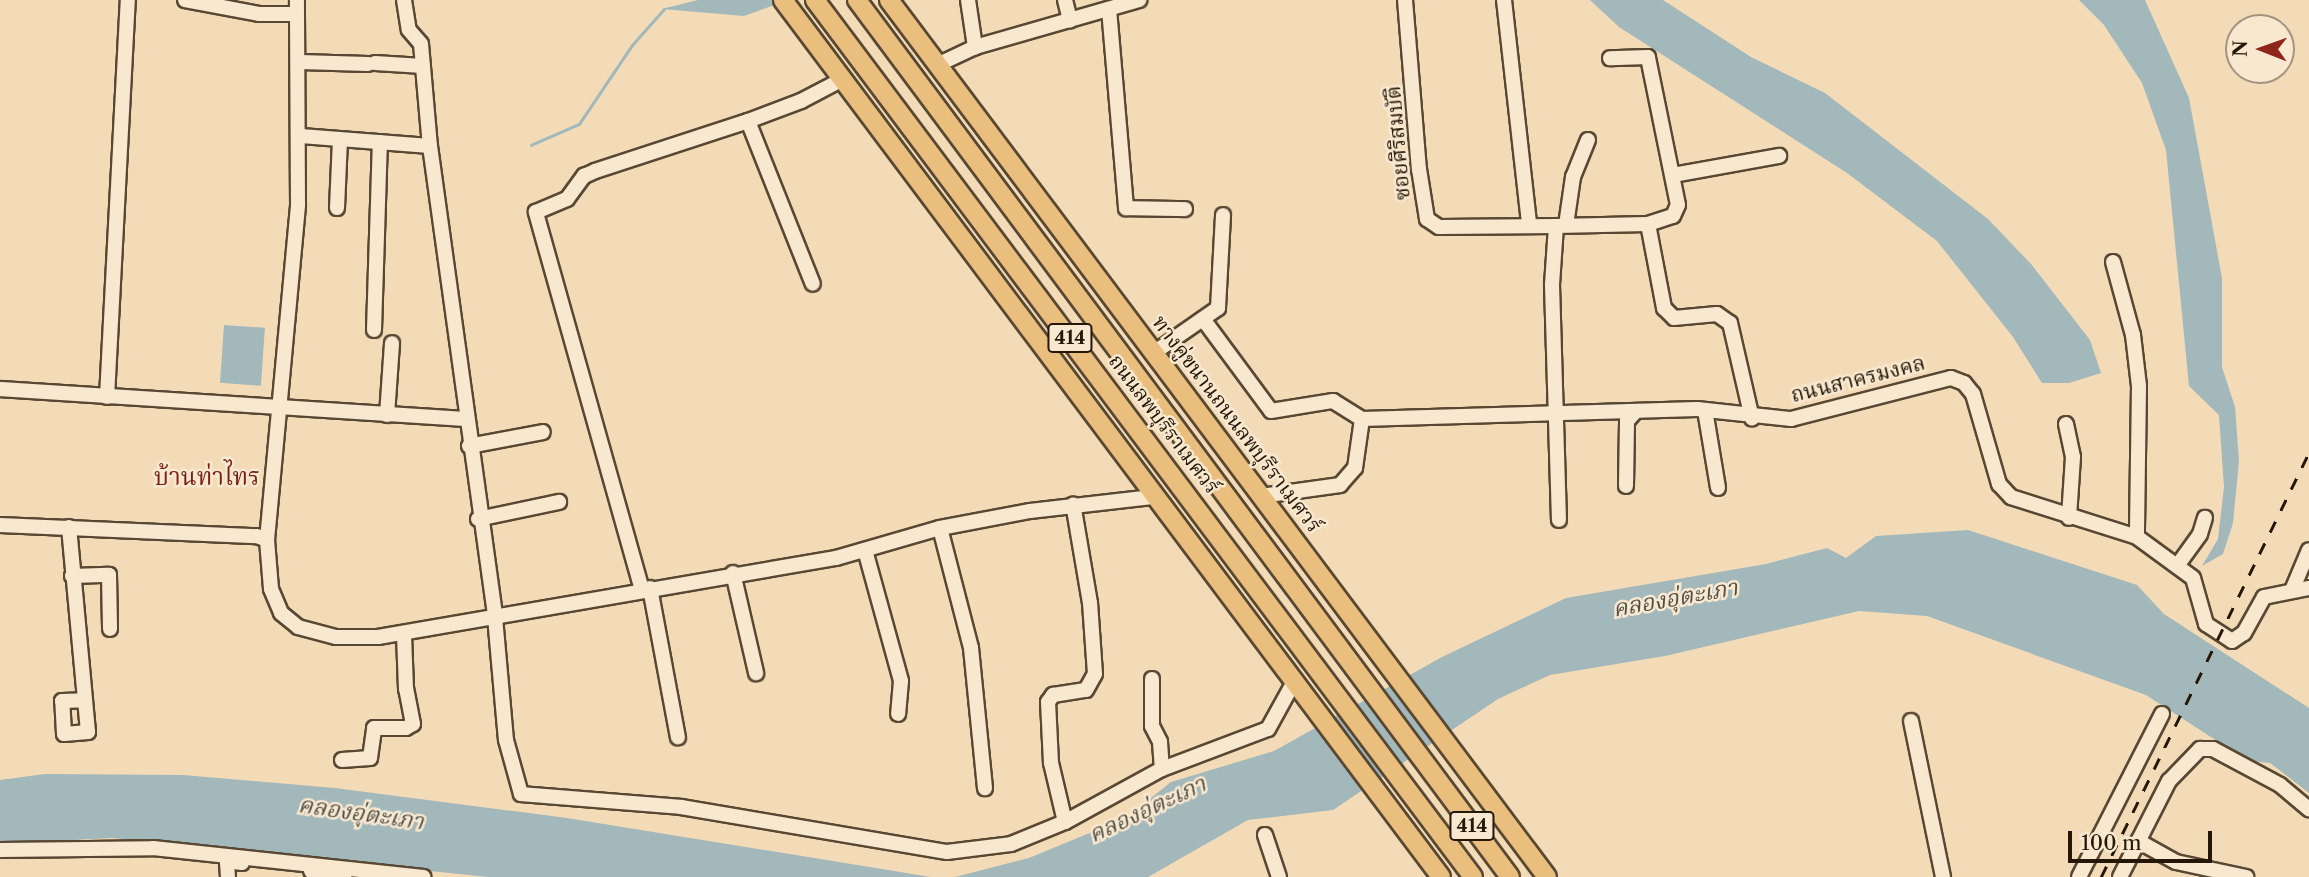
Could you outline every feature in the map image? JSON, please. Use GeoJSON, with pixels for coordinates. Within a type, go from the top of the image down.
{"type":"FeatureCollection","features":[{"type":"Feature","properties":{"kind":"main road","name":"ถนนลพบุรีราเมศวร์"},"geometry":{"type":"LineString","coordinates":[[857,0],[1510,877]]}},
{"type":"Feature","properties":{"kind":"main road","name":"ทางคู่ขนานถนนลพบุรีราเมศวร์"},"geometry":{"type":"LineString","coordinates":[[889,0],[1261,496],[1369,635],[1547,877]]}},
{"type":"Feature","properties":{"kind":"main road","name":"ถนนลพบุรีราเมศวร์"},"geometry":{"type":"LineString","coordinates":[[818,3],[1473,877]]}},
{"type":"Feature","properties":{"kind":"main road","name":"414"},"geometry":{"type":"LineString","coordinates":[[788,6],[841,80],[1087,402],[1152,498],[1297,683],[1440,877]]}},
{"type":"Feature","properties":{"kind":"main road"},"geometry":{"type":"LineString","coordinates":[[1110,391],[1137,373]]}},
{"type":"Feature","properties":{"kind":"street"},"geometry":{"type":"LineString","coordinates":[[107,397],[128,0]]}},
{"type":"Feature","properties":{"kind":"street"},"geometry":{"type":"LineString","coordinates":[[404,0],[409,30],[421,44],[430,146],[478,519],[495,617],[506,740],[521,794],[681,807],[947,852],[1011,844],[1065,822],[1162,769],[1268,729],[1297,683]]}},
{"type":"Feature","properties":{"kind":"street"},"geometry":{"type":"LineString","coordinates":[[968,0],[975,47]]}},
{"type":"Feature","properties":{"kind":"street"},"geometry":{"type":"LineString","coordinates":[[1065,0],[1070,20]]}},
{"type":"Feature","properties":{"kind":"street"},"geometry":{"type":"LineString","coordinates":[[937,65],[975,47],[1139,0]]}},
{"type":"Feature","properties":{"kind":"street"},"geometry":{"type":"LineString","coordinates":[[1504,0],[1529,224]]}},
{"type":"Feature","properties":{"kind":"street"},"geometry":{"type":"LineString","coordinates":[[193,1],[259,7],[297,7],[301,136],[267,540],[271,589],[281,613],[298,627],[336,637],[404,635],[865,550],[940,528],[1073,504],[1152,498]]}},
{"type":"Feature","properties":{"kind":"street","name":"ซอยศิริสมบัติ"},"geometry":{"type":"LineString","coordinates":[[1407,1],[1419,169],[1427,219],[1439,228],[1648,223]]}},
{"type":"Feature","properties":{"kind":"street"},"geometry":{"type":"LineString","coordinates":[[1109,9],[1126,208],[1185,209]]}},
{"type":"Feature","properties":{"kind":"street"},"geometry":{"type":"LineString","coordinates":[[1610,58],[1648,57],[1672,139],[1678,205],[1673,216],[1648,223],[1664,308],[1674,318],[1717,314],[1730,323],[1752,418]]}},
{"type":"Feature","properties":{"kind":"street"},"geometry":{"type":"LineString","coordinates":[[300,62],[423,66]]}},
{"type":"Feature","properties":{"kind":"street"},"geometry":{"type":"LineString","coordinates":[[678,737],[646,589],[536,212],[567,199],[584,176],[595,171],[748,121],[801,101],[841,80]]}},
{"type":"Feature","properties":{"kind":"street"},"geometry":{"type":"LineString","coordinates":[[748,121],[813,284]]}},
{"type":"Feature","properties":{"kind":"street"},"geometry":{"type":"LineString","coordinates":[[301,136],[430,146]]}},
{"type":"Feature","properties":{"kind":"street"},"geometry":{"type":"LineString","coordinates":[[337,208],[340,139]]}},
{"type":"Feature","properties":{"kind":"street"},"geometry":{"type":"LineString","coordinates":[[1559,520],[1558,412],[1552,285],[1561,226],[1573,177],[1588,140]]}},
{"type":"Feature","properties":{"kind":"street"},"geometry":{"type":"LineString","coordinates":[[374,330],[380,142]]}},
{"type":"Feature","properties":{"kind":"street"},"geometry":{"type":"LineString","coordinates":[[1674,176],[1779,156]]}},
{"type":"Feature","properties":{"kind":"street"},"geometry":{"type":"LineString","coordinates":[[1154,352],[1218,308],[1223,215]]}},
{"type":"Feature","properties":{"kind":"street"},"geometry":{"type":"LineString","coordinates":[[2113,262],[2133,335],[2139,386],[2137,537]]}},
{"type":"Feature","properties":{"kind":"street"},"geometry":{"type":"LineString","coordinates":[[1203,319],[1271,411],[1333,401],[1362,419],[1355,468],[1340,485],[1261,496]]}},
{"type":"Feature","properties":{"kind":"street"},"geometry":{"type":"LineString","coordinates":[[387,415],[392,343]]}},
{"type":"Feature","properties":{"kind":"street","name":"ถนนสาครมงคล"},"geometry":{"type":"LineString","coordinates":[[1362,419],[1705,410],[1752,418],[1791,419],[1958,380],[1973,394],[1999,484],[2011,497],[2069,518],[2137,537],[2193,578],[2206,624],[2232,641],[2244,633],[2264,597],[2293,588],[2309,588]]}},
{"type":"Feature","properties":{"kind":"street"},"geometry":{"type":"LineString","coordinates":[[0,389],[466,419]]}},
{"type":"Feature","properties":{"kind":"street"},"geometry":{"type":"LineString","coordinates":[[1705,410],[1718,488]]}},
{"type":"Feature","properties":{"kind":"street"},"geometry":{"type":"LineString","coordinates":[[1626,486],[1627,421],[1636,411]]}},
{"type":"Feature","properties":{"kind":"street"},"geometry":{"type":"LineString","coordinates":[[2066,424],[2073,457],[2069,518]]}},
{"type":"Feature","properties":{"kind":"street"},"geometry":{"type":"LineString","coordinates":[[469,446],[543,432]]}},
{"type":"Feature","properties":{"kind":"street"},"geometry":{"type":"LineString","coordinates":[[478,519],[559,502]]}},
{"type":"Feature","properties":{"kind":"street"},"geometry":{"type":"LineString","coordinates":[[1065,822],[1051,762],[1048,702],[1053,695],[1086,690],[1095,674],[1090,603],[1073,504]]}},
{"type":"Feature","properties":{"kind":"street"},"geometry":{"type":"LineString","coordinates":[[2177,566],[2200,534],[2205,518]]}},
{"type":"Feature","properties":{"kind":"street"},"geometry":{"type":"LineString","coordinates":[[0,525],[257,536],[267,540]]}},
{"type":"Feature","properties":{"kind":"street"},"geometry":{"type":"LineString","coordinates":[[69,527],[85,700]]}},
{"type":"Feature","properties":{"kind":"street"},"geometry":{"type":"LineString","coordinates":[[940,528],[971,648],[985,788]]}},
{"type":"Feature","properties":{"kind":"street"},"geometry":{"type":"LineString","coordinates":[[865,550],[901,681],[898,714]]}},
{"type":"Feature","properties":{"kind":"street"},"geometry":{"type":"LineString","coordinates":[[2293,588],[2309,551]]}},
{"type":"Feature","properties":{"kind":"street"},"geometry":{"type":"LineString","coordinates":[[733,573],[756,673]]}},
{"type":"Feature","properties":{"kind":"street"},"geometry":{"type":"LineString","coordinates":[[72,576],[109,575],[110,629]]}},
{"type":"Feature","properties":{"kind":"street"},"geometry":{"type":"LineString","coordinates":[[342,760],[370,758],[374,728],[413,724],[406,689],[404,635]]}},
{"type":"Feature","properties":{"kind":"street"},"geometry":{"type":"LineString","coordinates":[[1152,679],[1152,726],[1160,742],[1162,769]]}},
{"type":"Feature","properties":{"kind":"street"},"geometry":{"type":"LineString","coordinates":[[2079,877],[2161,715]]}},
{"type":"Feature","properties":{"kind":"street"},"geometry":{"type":"LineString","coordinates":[[1911,721],[1943,877]]}},
{"type":"Feature","properties":{"kind":"street"},"geometry":{"type":"LineString","coordinates":[[2120,877],[2169,781],[2200,749],[2213,748],[2280,785],[2309,809]]}},
{"type":"Feature","properties":{"kind":"street"},"geometry":{"type":"LineString","coordinates":[[1265,835],[1279,877]]}},
{"type":"Feature","properties":{"kind":"street"},"geometry":{"type":"LineString","coordinates":[[2138,841],[2176,862],[2246,877]]}},
{"type":"Feature","properties":{"kind":"street"},"geometry":{"type":"LineString","coordinates":[[0,850],[153,848],[422,877]]}},
{"type":"Feature","properties":{"kind":"street"},"geometry":{"type":"LineString","coordinates":[[228,877],[227,861],[296,873],[344,877]]}},
{"type":"Feature","properties":{"kind":"water"},"geometry":{"type":"Polygon","coordinates":[[[698,0],[788,0],[744,16],[662,9],[698,0]]]}},
{"type":"Feature","properties":{"kind":"water"},"geometry":{"type":"Polygon","coordinates":[[[1590,0],[1663,0],[1751,57],[1825,93],[1988,219],[2031,264],[2090,340],[2101,373],[2069,383],[2042,383],[2013,337],[1937,241],[1847,173],[1619,27],[1590,0]]]}},
{"type":"Feature","properties":{"kind":"water"},"geometry":{"type":"Polygon","coordinates":[[[2079,0],[2145,0],[2189,98],[2222,278],[2222,367],[2235,407],[2239,461],[2233,523],[2223,554],[2202,566],[2218,539],[2224,487],[2219,415],[2189,386],[2166,150],[2142,83],[2104,25],[2079,0]]]}},
{"type":"Feature","properties":{"kind":"water"},"geometry":{"type":"Polygon","coordinates":[[[224,325],[265,328],[261,386],[220,383],[224,325]]]}},
{"type":"Feature","properties":{"kind":"water","name":"คลองอุ่ตะเภา"},"geometry":{"type":"Polygon","coordinates":[[[1968,530],[2137,585],[2164,614],[2309,708],[2309,793],[2270,763],[2248,761],[2146,695],[1927,616],[1859,611],[1665,656],[1550,675],[1498,699],[1333,810],[1248,820],[1148,877],[955,877],[1029,858],[1126,818],[1171,782],[1274,751],[1442,657],[1566,598],[1766,564],[1827,548],[1846,558],[1876,536],[1968,530]]]}},
{"type":"Feature","properties":{"kind":"water","name":"คลองอุ่ตะเภา"},"geometry":{"type":"Polygon","coordinates":[[[45,774],[183,775],[335,788],[567,818],[931,877],[488,877],[112,838],[0,844],[0,780],[45,774]]]}},
{"type":"Feature","properties":{"kind":"waterway"},"geometry":{"type":"LineString","coordinates":[[531,145],[579,124],[632,45],[664,9]]}},
{"type":"Feature","properties":{"kind":"railway"},"geometry":{"type":"LineString","coordinates":[[2101,877],[2309,452]]}},
{"type":"Feature","properties":{"kind":"district","name":"บ้านท่าไทร"},"geometry":{"type":"Point","coordinates":[207,477]}}]}
